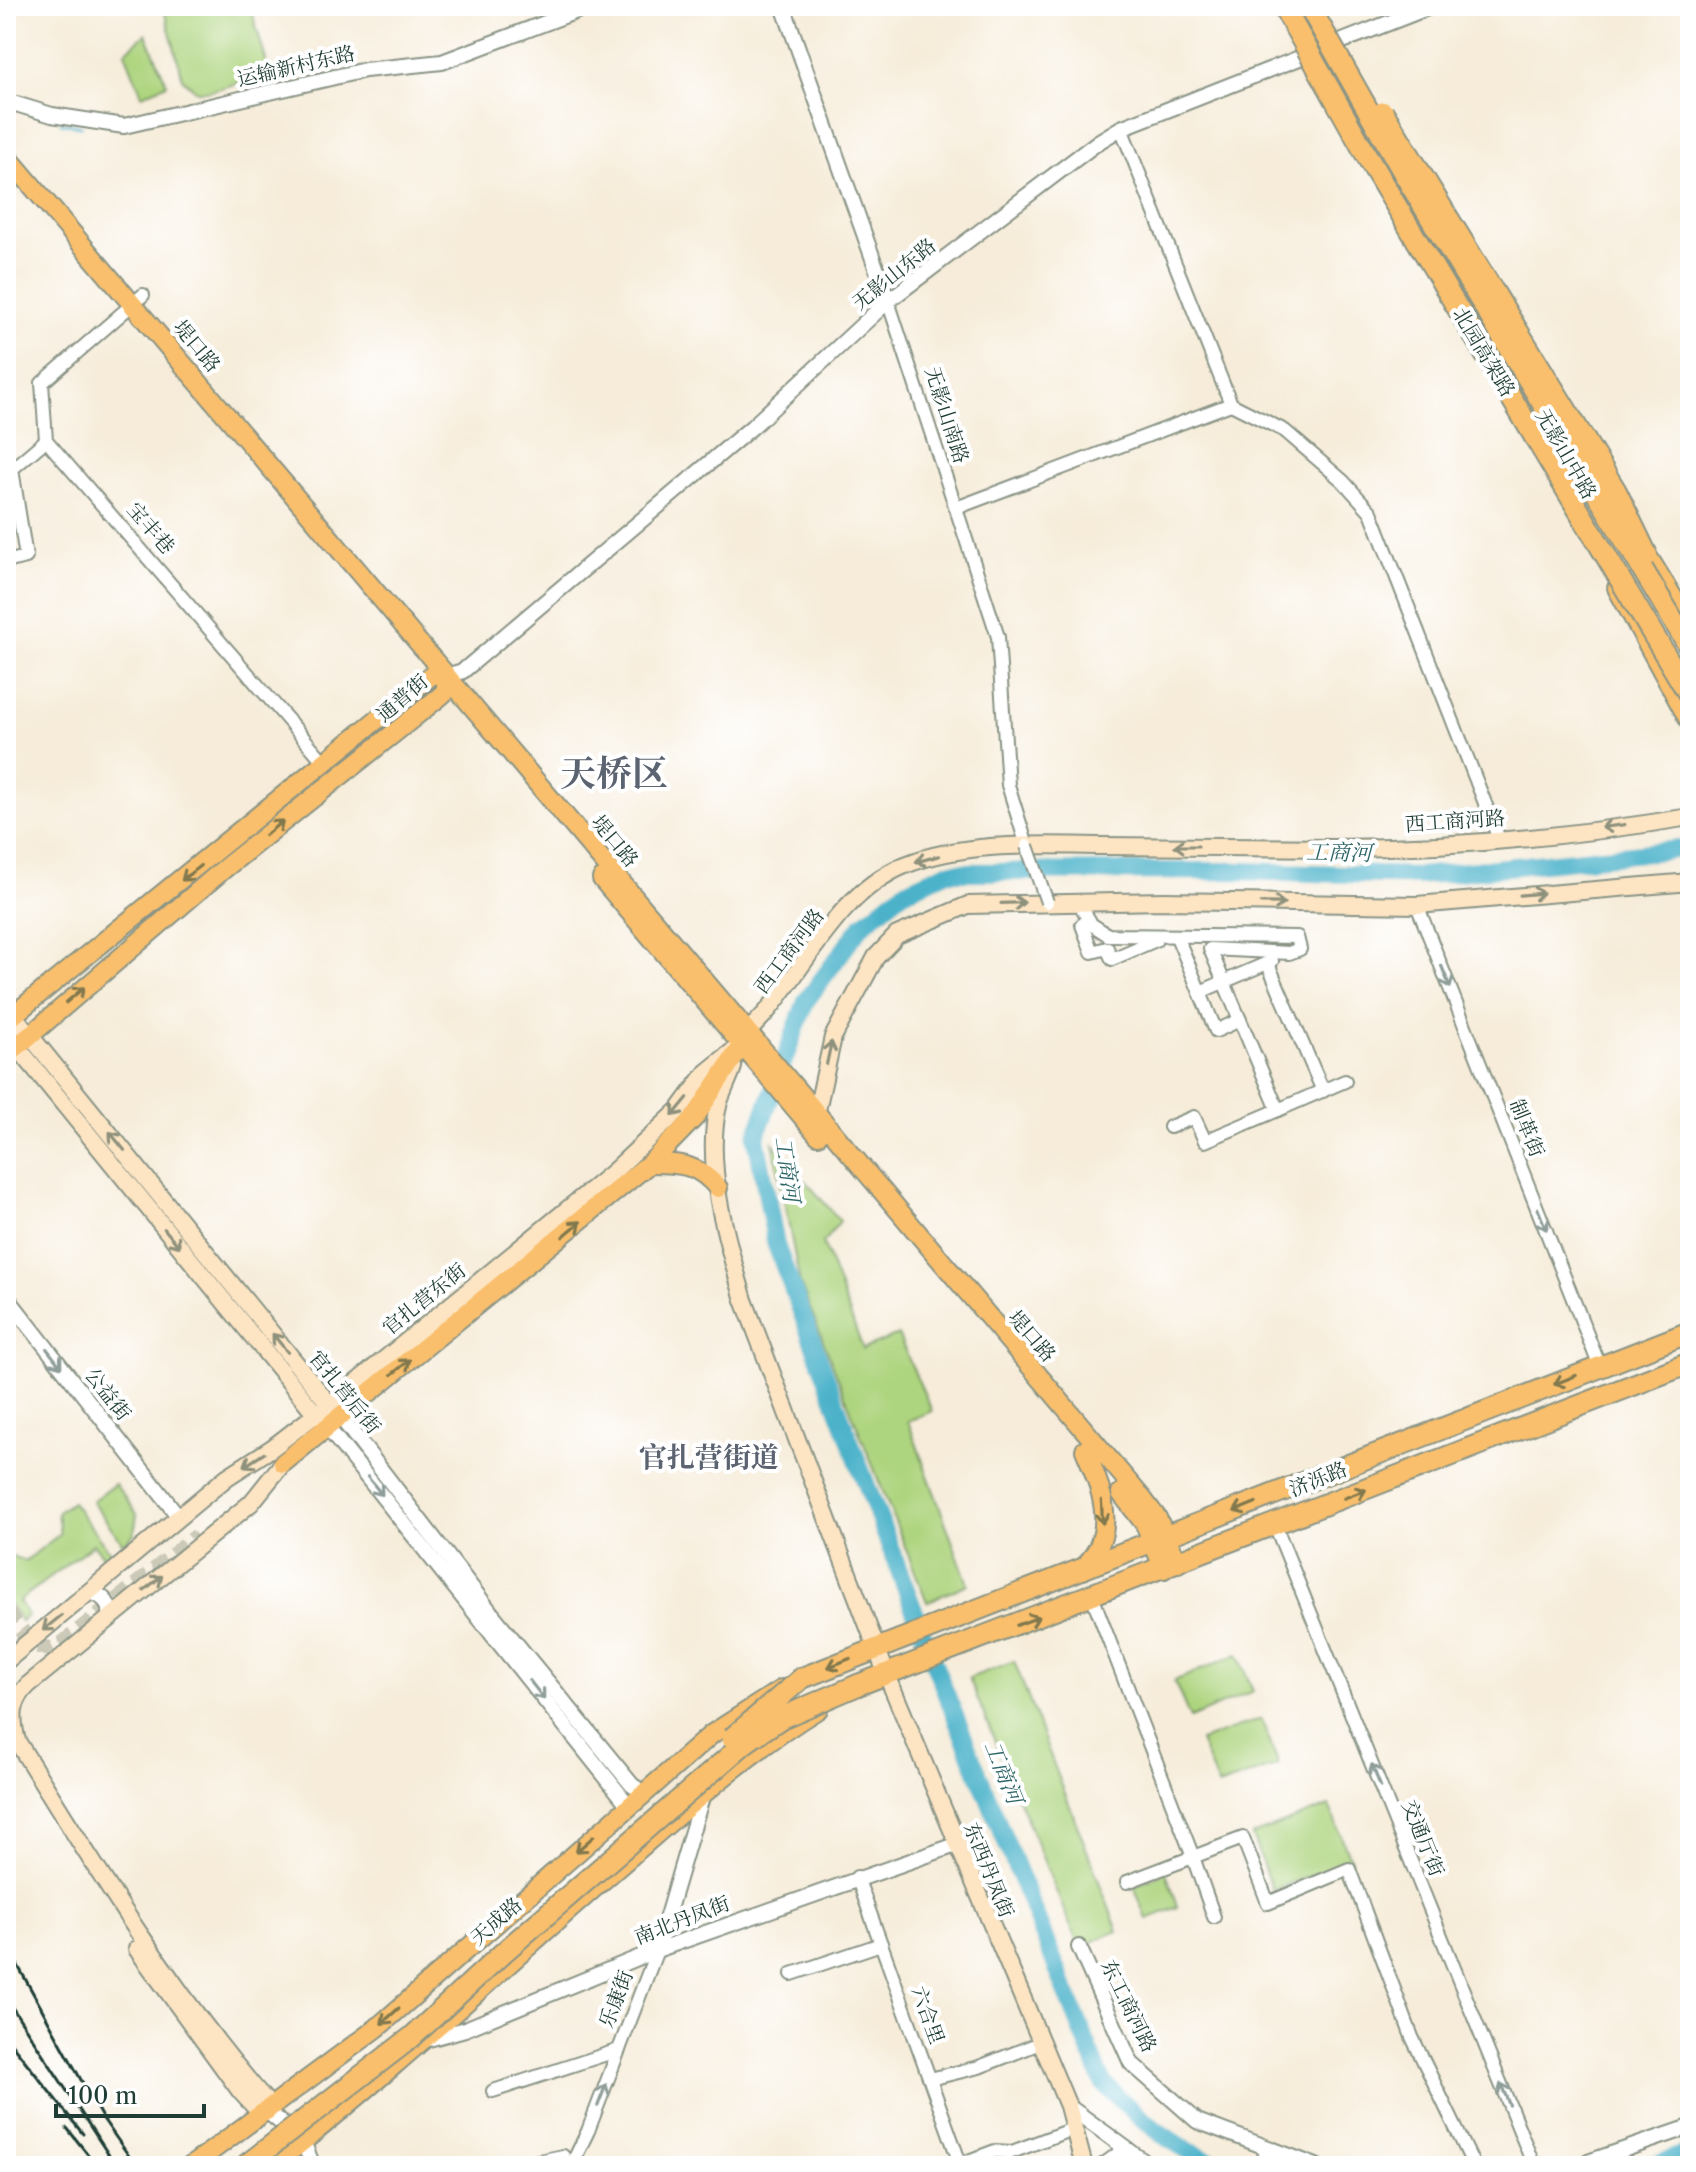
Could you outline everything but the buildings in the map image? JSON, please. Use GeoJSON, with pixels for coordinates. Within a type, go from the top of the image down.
{"type":"FeatureCollection","features":[{"type":"Feature","properties":{"kind":"highway","name":"北园高架路"},"geometry":{"type":"LineString","coordinates":[[1283,6],[1309,65],[1690,696]]}},
{"type":"Feature","properties":{"kind":"highway","name":"北园高架路"},"geometry":{"type":"LineString","coordinates":[[1309,6],[1406,177],[1690,648]]}},
{"type":"Feature","properties":{"kind":"highway"},"geometry":{"type":"LineString","coordinates":[[1320,6],[1616,491],[1647,555]]}},
{"type":"Feature","properties":{"kind":"highway"},"geometry":{"type":"LineString","coordinates":[[1309,65],[1409,247],[1627,612]]}},
{"type":"Feature","properties":{"kind":"highway","name":"济泺路"},"geometry":{"type":"LineString","coordinates":[[876,1647],[1161,1541],[1690,1332]]}},
{"type":"Feature","properties":{"kind":"highway","name":"济泺路"},"geometry":{"type":"LineString","coordinates":[[886,1673],[1171,1566],[1690,1363]]}},
{"type":"Feature","properties":{"kind":"highway","name":"天成路"},"geometry":{"type":"LineString","coordinates":[[225,2166],[389,2041],[520,1921],[802,1678],[876,1647]]}},
{"type":"Feature","properties":{"kind":"highway","name":"天成路"},"geometry":{"type":"LineString","coordinates":[[245,2166],[412,2037],[505,1951],[746,1742],[781,1718],[886,1673]]}},
{"type":"Feature","properties":{"kind":"main road"},"geometry":{"type":"LineString","coordinates":[[1274,6],[1309,65]]}},
{"type":"Feature","properties":{"kind":"main road","name":"无影山中路"},"geometry":{"type":"LineString","coordinates":[[1320,6],[1555,408],[1690,625]]}},
{"type":"Feature","properties":{"kind":"main road","name":"堤口路"},"geometry":{"type":"LineString","coordinates":[[6,155],[747,1045],[1141,1497],[1171,1566]]}},
{"type":"Feature","properties":{"kind":"main road","name":"堤口路"},"geometry":{"type":"LineString","coordinates":[[6,170],[130,307]]}},
{"type":"Feature","properties":{"kind":"main road"},"geometry":{"type":"LineString","coordinates":[[1627,612],[1690,722]]}},
{"type":"Feature","properties":{"kind":"main road","name":"通普街"},"geometry":{"type":"LineString","coordinates":[[9,1014],[325,763],[442,680]]}},
{"type":"Feature","properties":{"kind":"main road","name":"通普街"},"geometry":{"type":"LineString","coordinates":[[15,1043],[315,794],[352,770],[442,680]]}},
{"type":"Feature","properties":{"kind":"main road","name":"西工商河路"},"geometry":{"type":"LineString","coordinates":[[876,1647],[744,1300],[726,1240],[718,1188],[715,1143],[719,1103],[747,1045],[818,939],[879,878],[906,865],[951,852],[1027,846],[1337,848],[1499,839],[1690,817]]}},
{"type":"Feature","properties":{"kind":"main road"},"geometry":{"type":"LineString","coordinates":[[814,1122],[833,1037],[876,957],[897,935],[968,905],[1047,902],[1417,905],[1690,882]]}},
{"type":"Feature","properties":{"kind":"main road","name":"官扎营后街"},"geometry":{"type":"LineString","coordinates":[[9,1014],[15,1043],[328,1415]]}},
{"type":"Feature","properties":{"kind":"main road","name":"官扎营东街"},"geometry":{"type":"LineString","coordinates":[[6,1661],[179,1517],[328,1415],[650,1163],[695,1117],[747,1045]]}},
{"type":"Feature","properties":{"kind":"main road","name":"官扎营东街"},"geometry":{"type":"LineString","coordinates":[[268,2112],[264,2099],[192,2009],[102,1878],[17,1741],[13,1705],[28,1685],[251,1503],[328,1415],[642,1147],[679,1110],[707,1072],[747,1045]]}},
{"type":"Feature","properties":{"kind":"main road","name":"堤口路"},"geometry":{"type":"LineString","coordinates":[[814,1122],[1161,1541]]}},
{"type":"Feature","properties":{"kind":"main road"},"geometry":{"type":"LineString","coordinates":[[650,1163],[686,1163],[705,1172],[718,1188]]}},
{"type":"Feature","properties":{"kind":"main road"},"geometry":{"type":"LineString","coordinates":[[1083,1570],[1101,1543],[1103,1514],[1098,1480],[1085,1450]]}},
{"type":"Feature","properties":{"kind":"main road"},"geometry":{"type":"LineString","coordinates":[[197,1536],[283,1463]]}},
{"type":"Feature","properties":{"kind":"main road","name":"东西丹凤街"},"geometry":{"type":"LineString","coordinates":[[876,1647],[956,1845],[1068,2106],[1084,2166]]}},
{"type":"Feature","properties":{"kind":"main road","name":"天成路"},"geometry":{"type":"LineString","coordinates":[[191,2166],[268,2112],[377,2028],[644,1793],[742,1712],[802,1678]]}},
{"type":"Feature","properties":{"kind":"main road","name":"天成路"},"geometry":{"type":"LineString","coordinates":[[272,2166],[425,2040],[535,1939],[745,1758],[858,1685]]}},
{"type":"Feature","properties":{"kind":"main road"},"geometry":{"type":"LineString","coordinates":[[6,1741],[97,1890],[186,2020],[241,2092],[254,2106],[268,2112]]}},
{"type":"Feature","properties":{"kind":"street","name":"运输新村东路"},"geometry":{"type":"LineString","coordinates":[[6,101],[52,115],[124,126],[365,70],[442,62],[590,6]]}},
{"type":"Feature","properties":{"kind":"street","name":"无影山南路"},"geometry":{"type":"LineString","coordinates":[[783,6],[888,301],[998,637],[1008,785],[1047,902]]}},
{"type":"Feature","properties":{"kind":"street","name":"无影山东路"},"geometry":{"type":"LineString","coordinates":[[442,680],[463,671],[742,436],[888,301],[1053,175],[1121,128],[1309,65],[1340,43],[1432,6]]}},
{"type":"Feature","properties":{"kind":"street"},"geometry":{"type":"LineString","coordinates":[[1121,128],[1231,404],[1285,431],[1343,481],[1371,512],[1499,839]]}},
{"type":"Feature","properties":{"kind":"street"},"geometry":{"type":"LineString","coordinates":[[6,562],[26,557],[12,469],[46,440],[42,383],[130,307]]}},
{"type":"Feature","properties":{"kind":"street"},"geometry":{"type":"LineString","coordinates":[[956,508],[1231,404]]}},
{"type":"Feature","properties":{"kind":"street","name":"宝丰巷"},"geometry":{"type":"LineString","coordinates":[[46,440],[325,763]]}},
{"type":"Feature","properties":{"kind":"street"},"geometry":{"type":"LineString","coordinates":[[1080,904],[1089,920],[1108,935],[1177,937],[1208,943],[1297,937],[1300,949],[1200,992]]}},
{"type":"Feature","properties":{"kind":"street","name":"制革街"},"geometry":{"type":"LineString","coordinates":[[1417,905],[1600,1367]]}},
{"type":"Feature","properties":{"kind":"street"},"geometry":{"type":"LineString","coordinates":[[1089,920],[1082,925],[1092,952],[1107,948],[1112,959],[1163,937]]}},
{"type":"Feature","properties":{"kind":"street"},"geometry":{"type":"LineString","coordinates":[[1177,937],[1216,1031],[1240,1020]]}},
{"type":"Feature","properties":{"kind":"street"},"geometry":{"type":"LineString","coordinates":[[1208,943],[1278,1110]]}},
{"type":"Feature","properties":{"kind":"street"},"geometry":{"type":"LineString","coordinates":[[1268,964],[1323,1091]]}},
{"type":"Feature","properties":{"kind":"street"},"geometry":{"type":"LineString","coordinates":[[1170,1127],[1194,1117],[1205,1141],[1345,1081]]}},
{"type":"Feature","properties":{"kind":"street","name":"公益街"},"geometry":{"type":"LineString","coordinates":[[6,1296],[179,1517]]}},
{"type":"Feature","properties":{"kind":"street","name":"官扎营后街"},"geometry":{"type":"LineString","coordinates":[[328,1415],[632,1785],[644,1793]]}},
{"type":"Feature","properties":{"kind":"street","name":"官扎营后街"},"geometry":{"type":"LineString","coordinates":[[328,1415],[629,1806]]}},
{"type":"Feature","properties":{"kind":"street","name":"交通厅街"},"geometry":{"type":"LineString","coordinates":[[1275,1525],[1534,2166]]}},
{"type":"Feature","properties":{"kind":"street"},"geometry":{"type":"LineString","coordinates":[[91,1592],[106,1600],[110,1608],[109,1617]]}},
{"type":"Feature","properties":{"kind":"street"},"geometry":{"type":"LineString","coordinates":[[1092,1596],[1214,1917]]}},
{"type":"Feature","properties":{"kind":"street","name":"乐康街"},"geometry":{"type":"LineString","coordinates":[[567,2161],[619,2050],[657,1950],[702,1797]]}},
{"type":"Feature","properties":{"kind":"street"},"geometry":{"type":"LineString","coordinates":[[1127,1882],[1243,1838],[1268,1903],[1349,1869],[1412,2037],[1474,2166]]}},
{"type":"Feature","properties":{"kind":"street","name":"南北丹凤街"},"geometry":{"type":"LineString","coordinates":[[425,2040],[465,2029],[657,1950],[857,1877],[956,1845]]}},
{"type":"Feature","properties":{"kind":"street","name":"六合里"},"geometry":{"type":"LineString","coordinates":[[857,1877],[961,2165]]}},
{"type":"Feature","properties":{"kind":"street"},"geometry":{"type":"LineString","coordinates":[[792,1974],[881,1944]]}},
{"type":"Feature","properties":{"kind":"street","name":"东工商河路"},"geometry":{"type":"LineString","coordinates":[[1079,1947],[1131,2063],[1197,2121],[1316,2166]]}},
{"type":"Feature","properties":{"kind":"street"},"geometry":{"type":"LineString","coordinates":[[930,2079],[979,2067],[1040,2043]]}},
{"type":"Feature","properties":{"kind":"street"},"geometry":{"type":"LineString","coordinates":[[493,2091],[619,2050]]}},
{"type":"Feature","properties":{"kind":"street"},"geometry":{"type":"LineString","coordinates":[[1068,2106],[1150,2166]]}},
{"type":"Feature","properties":{"kind":"street"},"geometry":{"type":"LineString","coordinates":[[268,2112],[303,2141],[313,2166]]}},
{"type":"Feature","properties":{"kind":"street"},"geometry":{"type":"LineString","coordinates":[[1576,2166],[1690,2127]]}},
{"type":"Feature","properties":{"kind":"street"},"geometry":{"type":"LineString","coordinates":[[961,2165],[995,2151],[1012,2152],[1075,2128]]}},
{"type":"Feature","properties":{"kind":"street"},"geometry":{"type":"LineString","coordinates":[[1260,2166],[1268,2147]]}},
{"type":"Feature","properties":{"kind":"street"},"geometry":{"type":"LineString","coordinates":[[1103,2166],[1125,2150]]}},
{"type":"Feature","properties":{"kind":"street"},"geometry":{"type":"LineString","coordinates":[[534,2166],[534,2162],[567,2161]]}},
{"type":"Feature","properties":{"kind":"green space"},"geometry":{"type":"Polygon","coordinates":[[[163,6],[250,6],[266,60],[265,70],[222,88],[194,89],[183,79],[163,6]]]}},
{"type":"Feature","properties":{"kind":"green space"},"geometry":{"type":"Polygon","coordinates":[[[146,34],[167,84],[142,95],[125,52],[146,34]]]}},
{"type":"Feature","properties":{"kind":"green space"},"geometry":{"type":"Polygon","coordinates":[[[773,1143],[840,1221],[823,1243],[863,1349],[898,1335],[932,1411],[908,1421],[968,1584],[927,1602],[800,1283],[773,1143]]]}},
{"type":"Feature","properties":{"kind":"green space"},"geometry":{"type":"Polygon","coordinates":[[[115,1484],[137,1514],[134,1534],[124,1545],[92,1501],[115,1484]]]}},
{"type":"Feature","properties":{"kind":"green space"},"geometry":{"type":"Polygon","coordinates":[[[72,1502],[111,1553],[105,1558],[93,1544],[19,1601],[28,1615],[21,1621],[6,1601],[6,1554],[25,1561],[60,1534],[57,1513],[72,1502]]]}},
{"type":"Feature","properties":{"kind":"green space"},"geometry":{"type":"Polygon","coordinates":[[[1238,1654],[1253,1691],[1190,1718],[1174,1681],[1238,1654]]]}},
{"type":"Feature","properties":{"kind":"green space"},"geometry":{"type":"Polygon","coordinates":[[[1014,1661],[1118,1931],[1079,1947],[969,1678],[1014,1661]]]}},
{"type":"Feature","properties":{"kind":"green space"},"geometry":{"type":"Polygon","coordinates":[[[1261,1719],[1279,1765],[1218,1786],[1200,1741],[1261,1719]]]}},
{"type":"Feature","properties":{"kind":"green space"},"geometry":{"type":"Polygon","coordinates":[[[1329,1806],[1351,1861],[1272,1890],[1252,1835],[1329,1806]]]}},
{"type":"Feature","properties":{"kind":"green space"},"geometry":{"type":"Polygon","coordinates":[[[1166,1872],[1178,1907],[1147,1919],[1134,1886],[1166,1872]]]}},
{"type":"Feature","properties":{"kind":"waterway"},"geometry":{"type":"LineString","coordinates":[[61,123],[81,126]]}},
{"type":"Feature","properties":{"kind":"waterway","name":"工商河"},"geometry":{"type":"LineString","coordinates":[[1223,2166],[1189,2151],[1158,2131],[1103,2083],[935,1666],[776,1245],[756,1137],[806,1001],[862,925],[903,892],[948,872],[1235,871],[1419,876],[1690,848]]}},
{"type":"Feature","properties":{"kind":"waterway","name":"工商河"},"geometry":{"type":"LineString","coordinates":[[1653,2166],[1690,2152]]}},
{"type":"Feature","properties":{"kind":"tunnel"},"geometry":{"type":"LineString","coordinates":[[6,1611],[33,1645],[50,1649],[62,1644],[197,1536]]}},
{"type":"Feature","properties":{"kind":"railway"},"geometry":{"type":"LineString","coordinates":[[6,1944],[101,2116],[136,2166]]}},
{"type":"Feature","properties":{"kind":"railway"},"geometry":{"type":"LineString","coordinates":[[6,1998],[116,2166]]}},
{"type":"Feature","properties":{"kind":"railway"},"geometry":{"type":"LineString","coordinates":[[6,2037],[83,2134]]}},
{"type":"Feature","properties":{"kind":"railway"},"geometry":{"type":"LineString","coordinates":[[67,2128],[97,2166]]}},
{"type":"Feature","properties":{"kind":"district","name":"天桥区"},"geometry":{"type":"Point","coordinates":[614,773]}},
{"type":"Feature","properties":{"kind":"district","name":"官扎营街道"},"geometry":{"type":"Point","coordinates":[709,1457]}}]}
